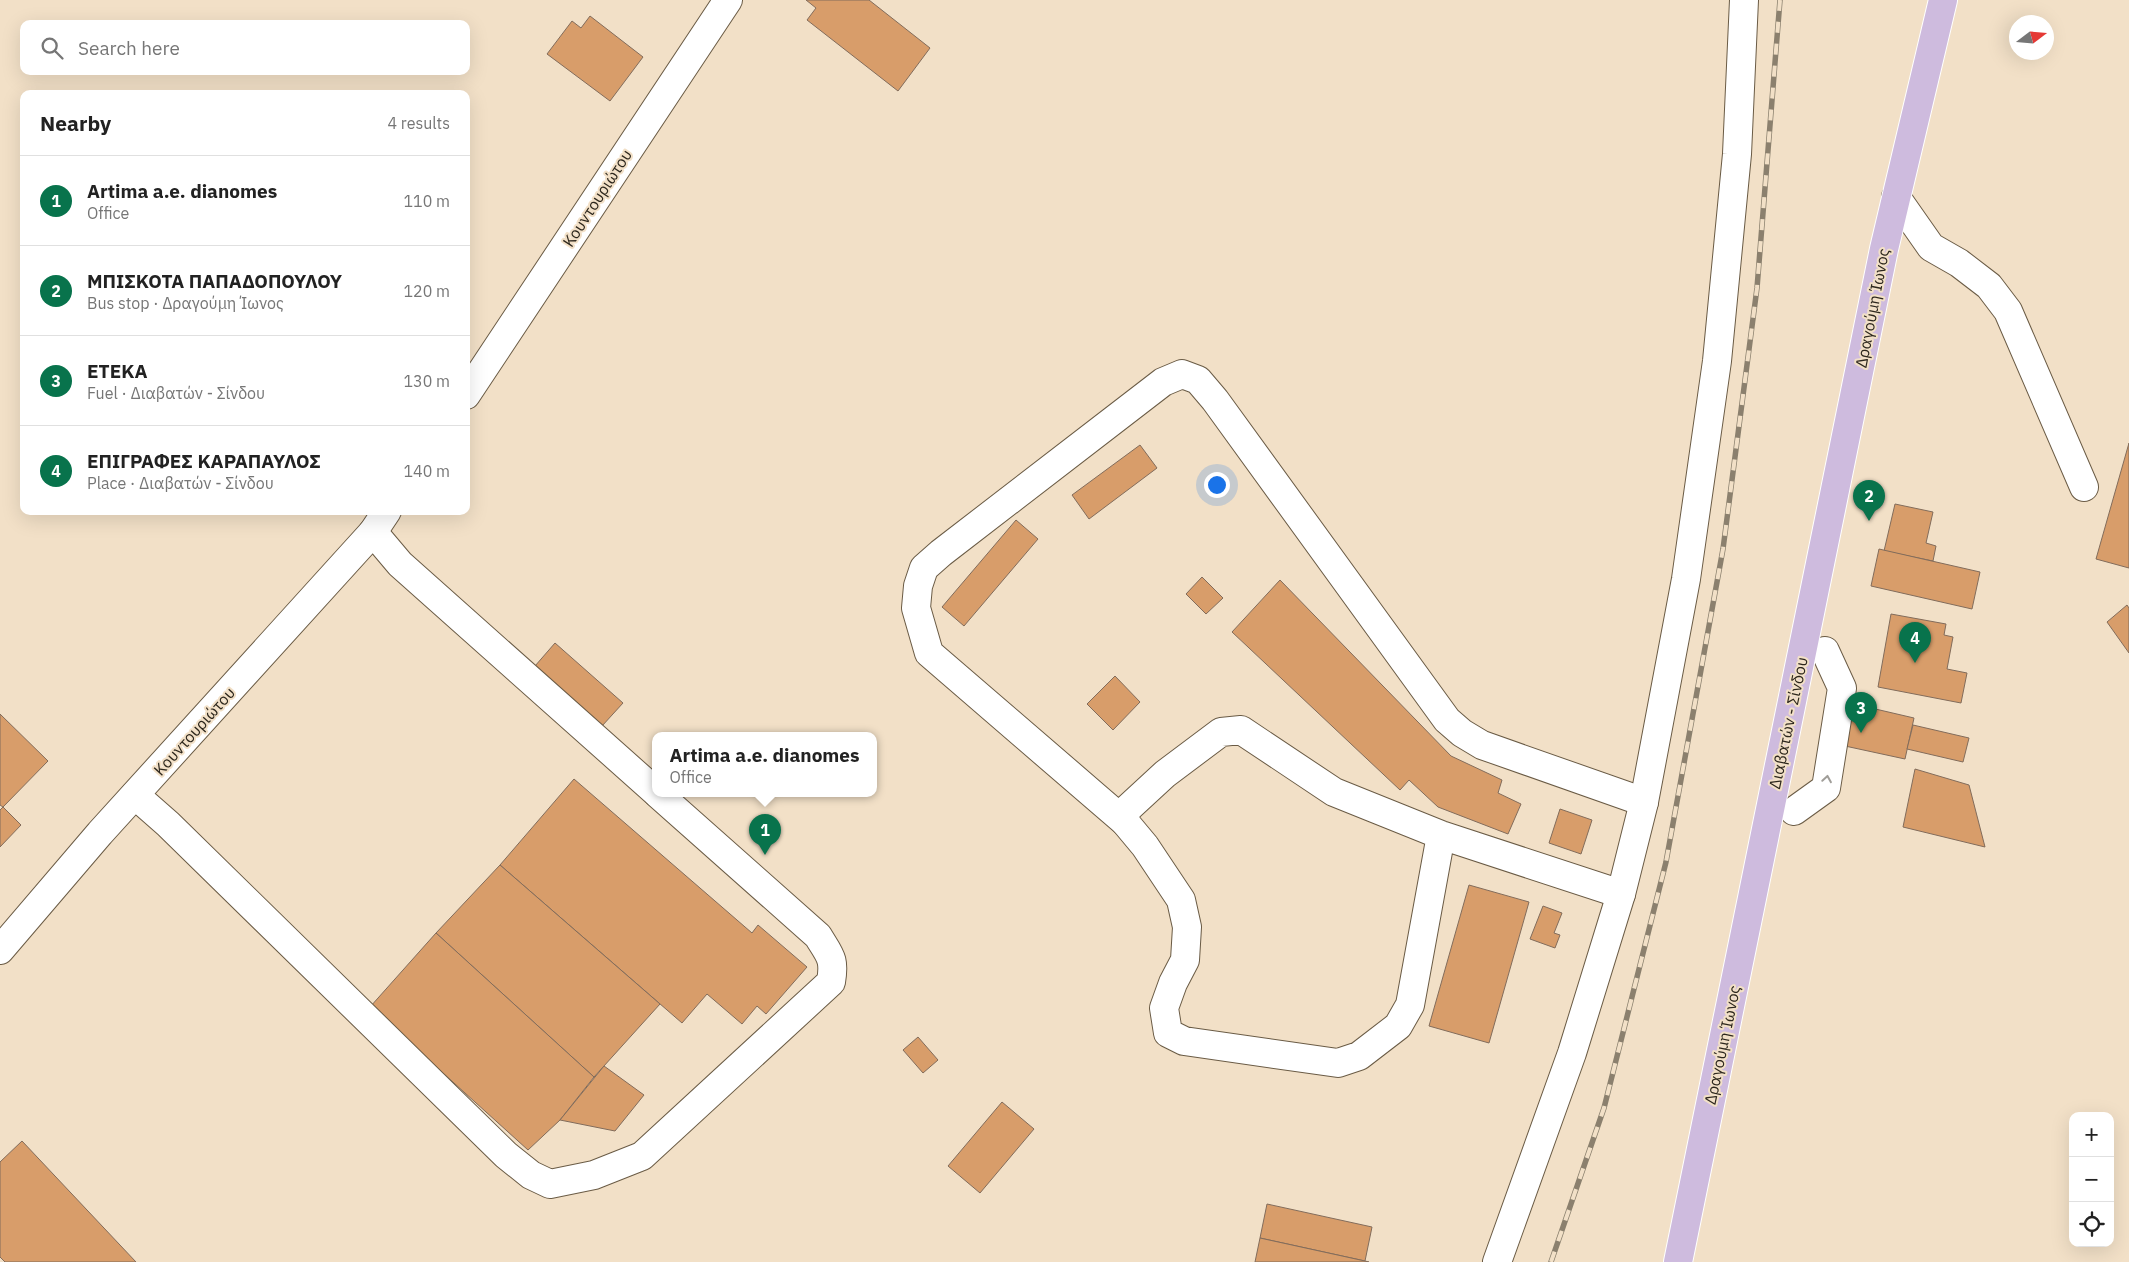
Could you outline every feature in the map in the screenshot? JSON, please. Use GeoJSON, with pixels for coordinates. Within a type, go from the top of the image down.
{"type":"FeatureCollection","features":[{"type":"Feature","properties":{"kind":"main road","name":"Δραγούμη Ίωνος"},"geometry":{"type":"LineString","coordinates":[[1810,618],[1896,198],[1943,0]]}},
{"type":"Feature","properties":{"kind":"main road","name":"Διαβατών - Σίνδου"},"geometry":{"type":"LineString","coordinates":[[1766,828],[1810,618]]}},
{"type":"Feature","properties":{"kind":"main road","name":"Δραγούμη Ίωνος"},"geometry":{"type":"LineString","coordinates":[[1678,1262],[1766,828]]}},
{"type":"Feature","properties":{"kind":"street","name":"Κουντουριώτου"},"geometry":{"type":"LineString","coordinates":[[470,389],[728,0]]}},
{"type":"Feature","properties":{"kind":"street"},"geometry":{"type":"LineString","coordinates":[[1497,1262],[1572,1054],[1621,894],[1644,802],[1686,579],[1717,362],[1737,154],[1744,0]]}},
{"type":"Feature","properties":{"kind":"street"},"geometry":{"type":"LineString","coordinates":[[1896,198],[1931,247],[1959,262],[1989,286],[2008,311],[2084,487]]}},
{"type":"Feature","properties":{"kind":"street"},"geometry":{"type":"LineString","coordinates":[[1441,835],[1410,1005],[1398,1026],[1359,1056],[1338,1063],[1184,1041],[1168,1033],[1164,1008],[1173,983],[1185,960],[1187,927],[1181,900],[1145,846],[1125,822],[929,653],[916,608],[918,586],[924,568],[1163,382],[1182,374],[1198,380],[1215,400],[1447,720],[1462,733],[1482,745],[1644,802]]}},
{"type":"Feature","properties":{"kind":"street","name":"Κουντουριώτου"},"geometry":{"type":"LineString","coordinates":[[0,950],[135,795],[380,522]]}},
{"type":"Feature","properties":{"kind":"street"},"geometry":{"type":"LineString","coordinates":[[380,522],[400,564],[652,789]]}},
{"type":"Feature","properties":{"kind":"street"},"geometry":{"type":"LineString","coordinates":[[1794,811],[1826,788],[1842,688],[1825,651]]}},
{"type":"Feature","properties":{"kind":"street"},"geometry":{"type":"LineString","coordinates":[[1125,822],[1126,810],[1165,774],[1221,732],[1241,730],[1334,792],[1441,835],[1621,894]]}},
{"type":"Feature","properties":{"kind":"street"},"geometry":{"type":"LineString","coordinates":[[135,795],[168,824],[506,1155],[531,1175],[550,1184],[594,1175],[642,1156],[831,982],[834,965],[818,936],[662,797]]}},
{"type":"Feature","properties":{"kind":"building"},"geometry":{"type":"Polygon","coordinates":[[[806,0],[869,0],[930,48],[898,91],[807,20],[816,8],[806,0]]]}},
{"type":"Feature","properties":{"kind":"building"},"geometry":{"type":"Polygon","coordinates":[[[590,16],[643,57],[610,101],[547,54],[572,21],[581,28],[590,16]]]}},
{"type":"Feature","properties":{"kind":"building"},"geometry":{"type":"Polygon","coordinates":[[[2129,443],[2129,568],[2096,559],[2129,443]]]}},
{"type":"Feature","properties":{"kind":"building"},"geometry":{"type":"Polygon","coordinates":[[[1140,445],[1157,468],[1089,519],[1072,495],[1140,445]]]}},
{"type":"Feature","properties":{"kind":"building"},"geometry":{"type":"Polygon","coordinates":[[[1895,504],[1933,512],[1926,543],[1936,546],[1933,561],[1884,551],[1895,504]]]}},
{"type":"Feature","properties":{"kind":"building"},"geometry":{"type":"Polygon","coordinates":[[[1016,520],[1038,539],[964,626],[942,607],[1016,520]]]}},
{"type":"Feature","properties":{"kind":"building"},"geometry":{"type":"Polygon","coordinates":[[[1879,549],[1980,572],[1972,609],[1871,586],[1879,549]]]}},
{"type":"Feature","properties":{"kind":"building"},"geometry":{"type":"Polygon","coordinates":[[[1202,577],[1223,598],[1206,614],[1186,594],[1202,577]]]}},
{"type":"Feature","properties":{"kind":"building"},"geometry":{"type":"Polygon","coordinates":[[[1280,580],[1451,756],[1502,780],[1498,793],[1521,804],[1508,834],[1438,807],[1409,780],[1400,790],[1232,632],[1280,580]]]}},
{"type":"Feature","properties":{"kind":"building"},"geometry":{"type":"Polygon","coordinates":[[[2127,605],[2129,608],[2129,653],[2107,622],[2127,605]]]}},
{"type":"Feature","properties":{"kind":"building"},"geometry":{"type":"Polygon","coordinates":[[[1891,614],[1946,624],[1944,635],[1953,637],[1947,669],[1967,673],[1961,703],[1878,687],[1891,614]]]}},
{"type":"Feature","properties":{"kind":"building"},"geometry":{"type":"Polygon","coordinates":[[[555,643],[623,703],[602,726],[535,666],[555,643]]]}},
{"type":"Feature","properties":{"kind":"building"},"geometry":{"type":"Polygon","coordinates":[[[1115,676],[1140,702],[1113,730],[1087,704],[1115,676]]]}},
{"type":"Feature","properties":{"kind":"building"},"geometry":{"type":"Polygon","coordinates":[[[1854,704],[1914,718],[1905,759],[1845,746],[1854,704]]]}},
{"type":"Feature","properties":{"kind":"building"},"geometry":{"type":"Polygon","coordinates":[[[0,714],[48,761],[3,807],[0,805],[0,714]]]}},
{"type":"Feature","properties":{"kind":"building"},"geometry":{"type":"Polygon","coordinates":[[[1913,725],[1969,738],[1963,762],[1907,749],[1913,725]]]}},
{"type":"Feature","properties":{"kind":"building"},"geometry":{"type":"Polygon","coordinates":[[[1915,769],[1969,785],[1985,847],[1903,827],[1915,769]]]}},
{"type":"Feature","properties":{"kind":"building"},"geometry":{"type":"Polygon","coordinates":[[[574,779],[752,933],[758,925],[807,967],[766,1014],[757,1006],[742,1024],[707,994],[682,1023],[500,865],[574,779]]]}},
{"type":"Feature","properties":{"kind":"building"},"geometry":{"type":"Polygon","coordinates":[[[3,807],[21,825],[0,847],[0,810],[3,807]]]}},
{"type":"Feature","properties":{"kind":"building"},"geometry":{"type":"Polygon","coordinates":[[[1560,809],[1592,820],[1581,854],[1549,843],[1560,809]]]}},
{"type":"Feature","properties":{"kind":"building"},"geometry":{"type":"Polygon","coordinates":[[[500,865],[660,1004],[594,1077],[436,933],[500,865]]]}},
{"type":"Feature","properties":{"kind":"building"},"geometry":{"type":"Polygon","coordinates":[[[1469,885],[1529,902],[1489,1043],[1429,1026],[1469,885]]]}},
{"type":"Feature","properties":{"kind":"building"},"geometry":{"type":"Polygon","coordinates":[[[1543,906],[1562,913],[1554,933],[1560,935],[1555,948],[1530,939],[1543,906]]]}},
{"type":"Feature","properties":{"kind":"building"},"geometry":{"type":"Polygon","coordinates":[[[436,933],[594,1077],[560,1120],[528,1150],[370,1007],[436,933]]]}},
{"type":"Feature","properties":{"kind":"building"},"geometry":{"type":"Polygon","coordinates":[[[918,1037],[938,1060],[923,1073],[903,1050],[918,1037]]]}},
{"type":"Feature","properties":{"kind":"building"},"geometry":{"type":"Polygon","coordinates":[[[604,1066],[644,1095],[615,1131],[560,1120],[604,1066]]]}},
{"type":"Feature","properties":{"kind":"building"},"geometry":{"type":"Polygon","coordinates":[[[1002,1102],[1034,1129],[980,1193],[948,1166],[1002,1102]]]}},
{"type":"Feature","properties":{"kind":"building"},"geometry":{"type":"Polygon","coordinates":[[[22,1141],[136,1262],[5,1262],[0,1257],[0,1162],[22,1141]]]}},
{"type":"Feature","properties":{"kind":"building"},"geometry":{"type":"Polygon","coordinates":[[[1267,1204],[1372,1227],[1365,1261],[1260,1238],[1267,1204]]]}},
{"type":"Feature","properties":{"kind":"building"},"geometry":{"type":"Polygon","coordinates":[[[1260,1238],[1365,1261],[1369,1262],[1255,1262],[1260,1238]]]}},
{"type":"Feature","properties":{"kind":"railway"},"geometry":{"type":"LineString","coordinates":[[1551,1262],[1604,1108],[1666,862],[1723,549],[1757,288],[1780,0]]}},
{"type":"Feature","properties":{"kind":"place","name":"ΜΠΙΣΚΟΤΑ ΠΑΠΑΔΟΠΟΥΛΟΥ"},"geometry":{"type":"Point","coordinates":[1869,521]}},
{"type":"Feature","properties":{"kind":"place","name":"ΕΠΙΓΡΑΦΕΣ ΚΑΡΑΠΑΥΛΟΣ"},"geometry":{"type":"Point","coordinates":[1915,663]}},
{"type":"Feature","properties":{"kind":"place","name":"ΕΤΕΚΑ"},"geometry":{"type":"Point","coordinates":[1861,733]}},
{"type":"Feature","properties":{"kind":"place","name":"Artima a.e. dianomes"},"geometry":{"type":"Point","coordinates":[765,855]}}]}
